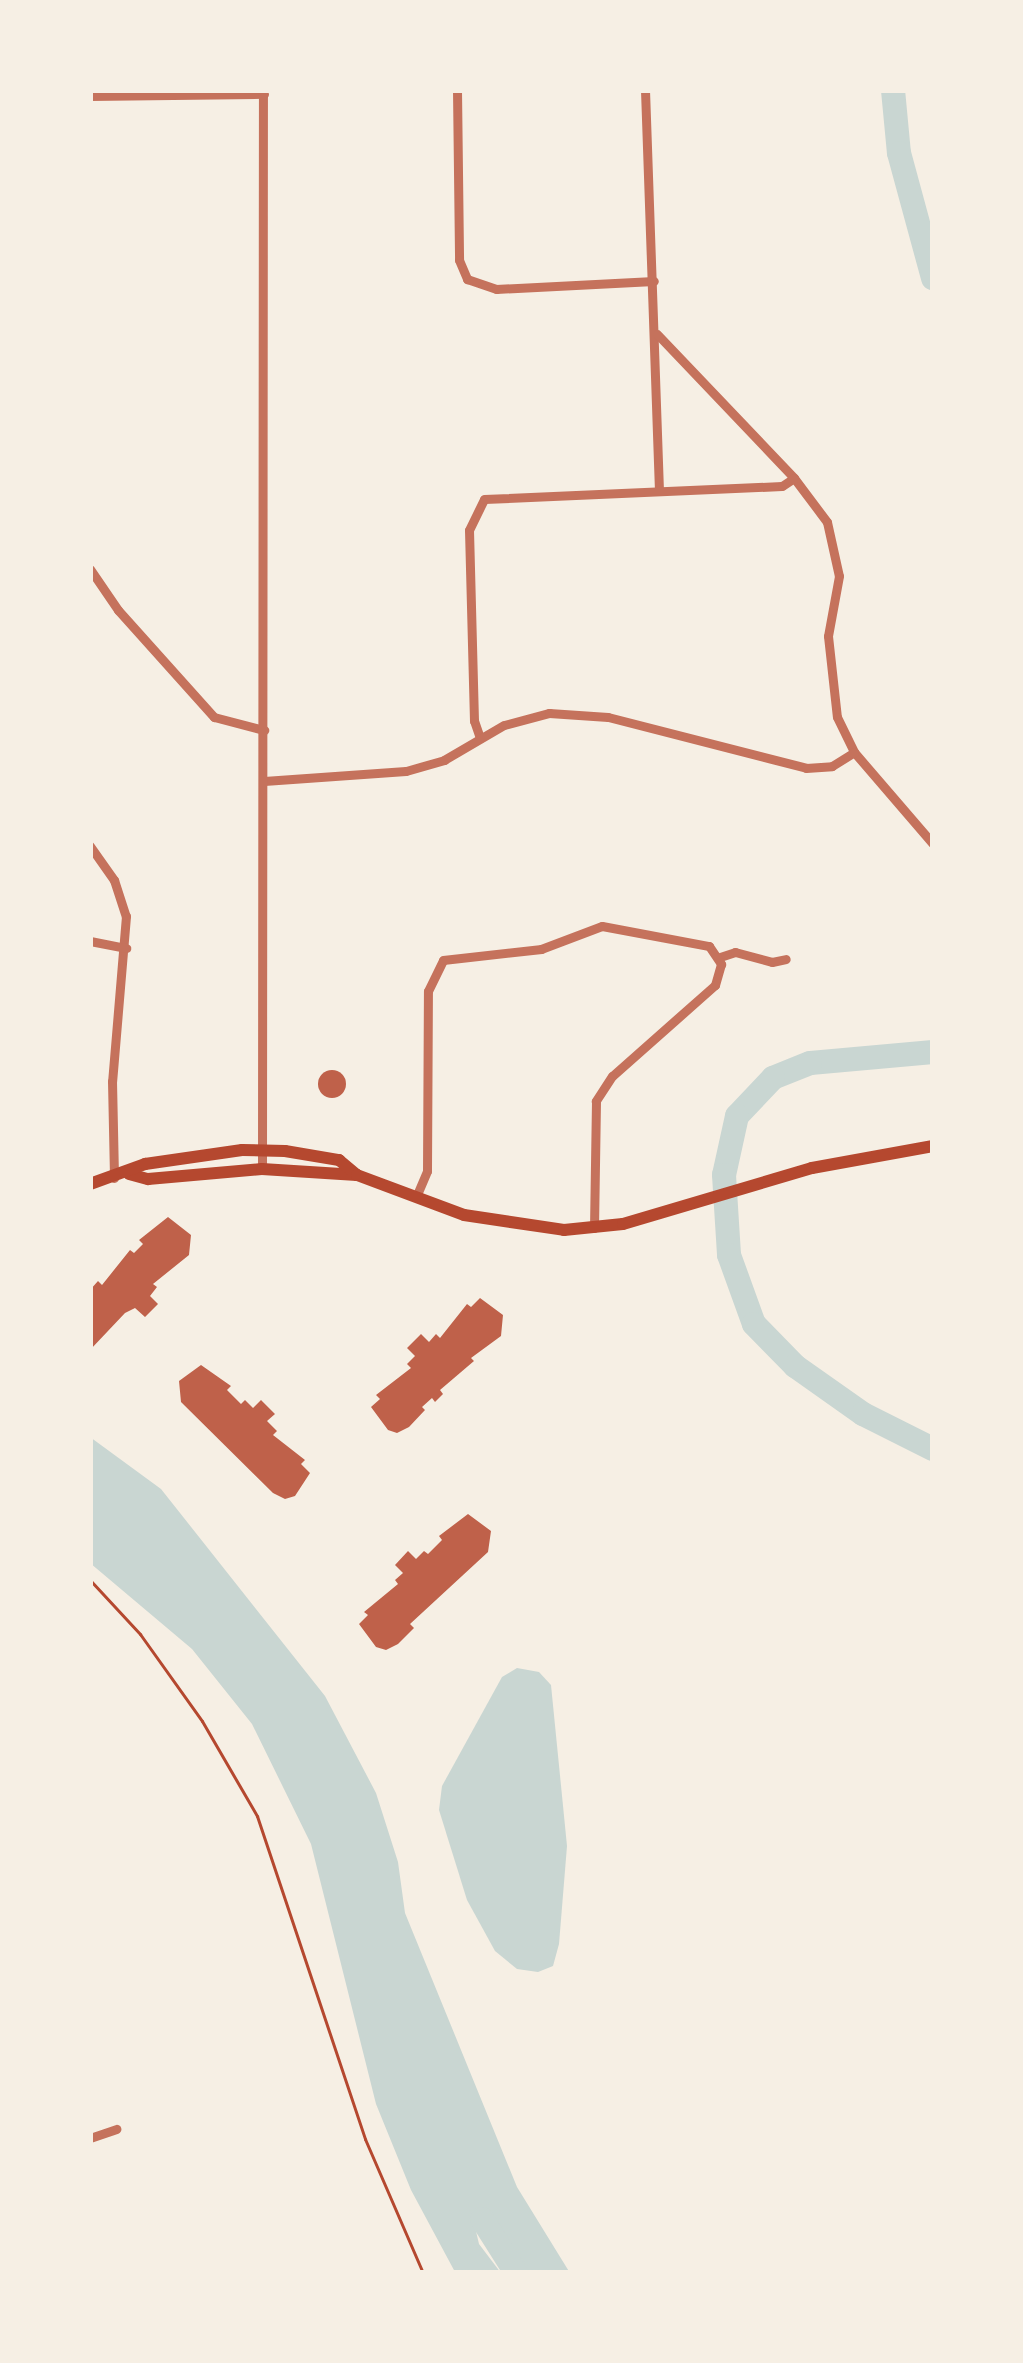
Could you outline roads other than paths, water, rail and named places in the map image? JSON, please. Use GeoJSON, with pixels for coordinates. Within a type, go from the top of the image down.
{"type":"FeatureCollection","features":[{"type":"Feature","properties":{"kind":"main road"},"geometry":{"type":"LineString","coordinates":[[122,1176],[148,1179],[262,1169],[357,1175],[498,1224],[594,1228],[856,1158],[933,1146]]}},
{"type":"Feature","properties":{"kind":"main road"},"geometry":{"type":"LineString","coordinates":[[90,1184],[146,1164],[263,1149],[339,1160],[357,1175]]}},
{"type":"Feature","properties":{"kind":"street"},"geometry":{"type":"LineString","coordinates":[[457,90],[459,260],[467,278],[488,289],[654,281]]}},
{"type":"Feature","properties":{"kind":"street"},"geometry":{"type":"LineString","coordinates":[[645,90],[659,489]]}},
{"type":"Feature","properties":{"kind":"street"},"geometry":{"type":"LineString","coordinates":[[90,96],[264,92],[262,1169]]}},
{"type":"Feature","properties":{"kind":"street"},"geometry":{"type":"LineString","coordinates":[[657,334],[819,508],[834,542],[839,576],[828,636],[829,683],[854,752],[933,844]]}},
{"type":"Feature","properties":{"kind":"street"},"geometry":{"type":"LineString","coordinates":[[480,738],[474,721],[469,545],[475,507],[497,494],[782,486],[794,478]]}},
{"type":"Feature","properties":{"kind":"street"},"geometry":{"type":"LineString","coordinates":[[90,569],[127,621],[214,717],[263,730]]}},
{"type":"Feature","properties":{"kind":"street"},"geometry":{"type":"LineString","coordinates":[[264,781],[406,771],[443,760],[518,720],[569,712],[638,724],[806,768],[832,766],[854,752]]}},
{"type":"Feature","properties":{"kind":"street"},"geometry":{"type":"LineString","coordinates":[[90,846],[123,901],[126,948],[112,1081],[122,1176]]}},
{"type":"Feature","properties":{"kind":"street"},"geometry":{"type":"LineString","coordinates":[[416,1197],[427,1171],[428,991],[443,960],[541,949],[602,926],[705,945],[720,957]]}},
{"type":"Feature","properties":{"kind":"street"},"geometry":{"type":"LineString","coordinates":[[90,941],[126,948]]}},
{"type":"Feature","properties":{"kind":"street"},"geometry":{"type":"LineString","coordinates":[[720,957],[735,952],[772,962],[786,959]]}},
{"type":"Feature","properties":{"kind":"street"},"geometry":{"type":"LineString","coordinates":[[594,1228],[592,1121],[599,1093],[715,985],[720,957]]}},
{"type":"Feature","properties":{"kind":"street"},"geometry":{"type":"LineString","coordinates":[[90,2138],[116,2129]]}},
{"type":"Feature","properties":{"kind":"waterway"},"geometry":{"type":"LineString","coordinates":[[893,90],[899,153],[933,278]]}},
{"type":"Feature","properties":{"kind":"waterway"},"geometry":{"type":"LineString","coordinates":[[933,1052],[810,1063],[773,1078],[737,1116],[724,1175],[729,1255],[754,1324],[795,1366],[863,1414],[933,1449]]}},
{"type":"Feature","properties":{"kind":"waterway"},"geometry":{"type":"LineString","coordinates":[[482,2219],[516,2273]]}}]}
